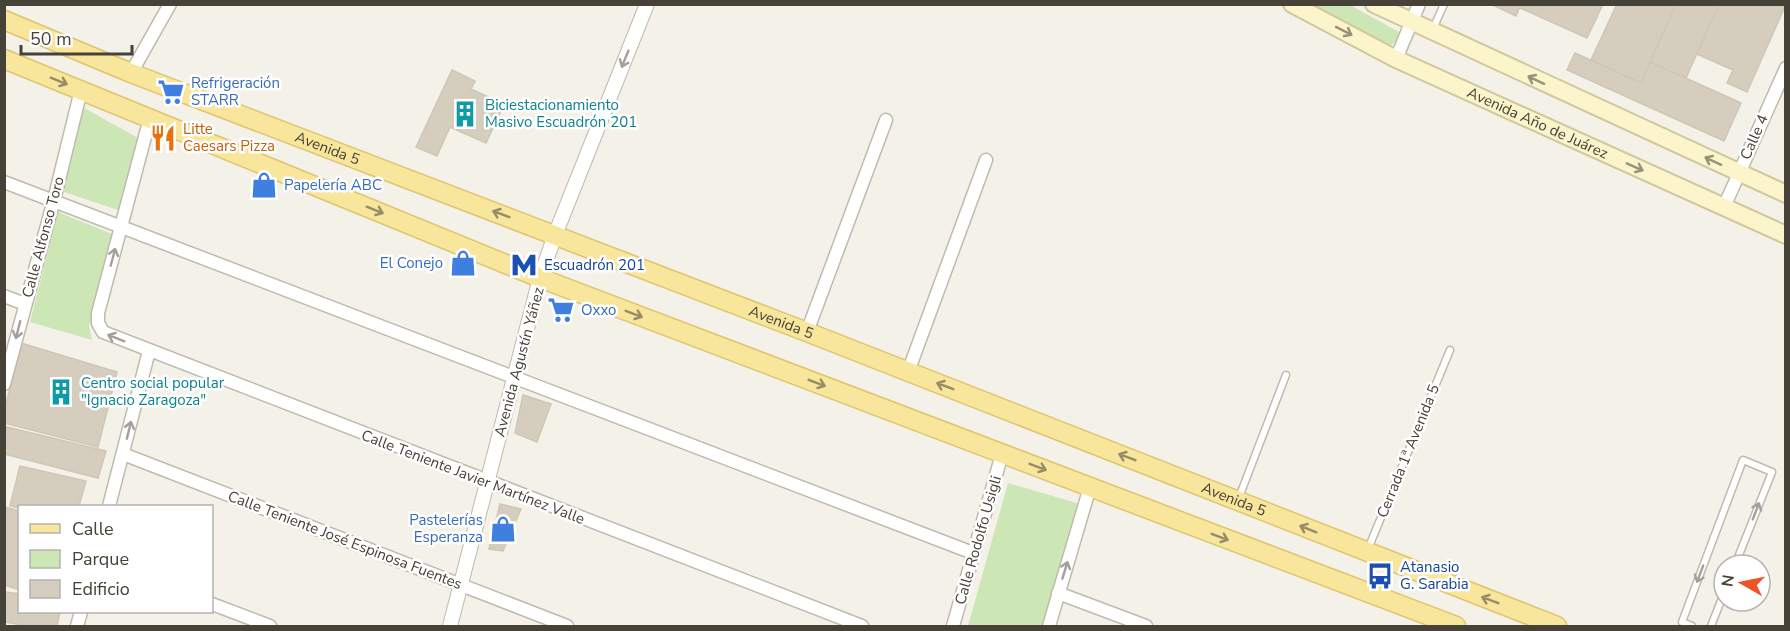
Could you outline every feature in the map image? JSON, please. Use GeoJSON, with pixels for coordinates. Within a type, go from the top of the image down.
{"type":"FeatureCollection","features":[{"type":"Feature","properties":{"kind":"main road","name":"Avenida Año de Juárez"},"geometry":{"type":"LineString","coordinates":[[1292,4],[1396,58],[1785,235]]}},
{"type":"Feature","properties":{"kind":"main road"},"geometry":{"type":"LineString","coordinates":[[1374,4],[1785,194]]}},
{"type":"Feature","properties":{"kind":"main road","name":"Avenida 5"},"geometry":{"type":"LineString","coordinates":[[4,20],[131,73],[807,332],[1548,625]]}},
{"type":"Feature","properties":{"kind":"main road"},"geometry":{"type":"LineString","coordinates":[[4,59],[540,278],[1456,627]]}},
{"type":"Feature","properties":{"kind":"street"},"geometry":{"type":"LineString","coordinates":[[131,73],[170,4]]}},
{"type":"Feature","properties":{"kind":"street","name":"Avenida Agustín Yáñez"},"geometry":{"type":"LineString","coordinates":[[450,627],[540,278],[647,4]]}},
{"type":"Feature","properties":{"kind":"street"},"geometry":{"type":"LineString","coordinates":[[1396,58],[1419,4]]}},
{"type":"Feature","properties":{"kind":"street","name":"Calle 4"},"geometry":{"type":"LineString","coordinates":[[1724,207],[1785,68]]}},
{"type":"Feature","properties":{"kind":"street","name":"Calle Alfonso Toro"},"geometry":{"type":"LineString","coordinates":[[4,384],[81,90]]}},
{"type":"Feature","properties":{"kind":"street"},"geometry":{"type":"LineString","coordinates":[[122,226],[150,118]]}},
{"type":"Feature","properties":{"kind":"street"},"geometry":{"type":"LineString","coordinates":[[807,332],[886,120]]}},
{"type":"Feature","properties":{"kind":"street"},"geometry":{"type":"LineString","coordinates":[[908,372],[986,160]]}},
{"type":"Feature","properties":{"kind":"street"},"geometry":{"type":"LineString","coordinates":[[4,182],[973,554]]}},
{"type":"Feature","properties":{"kind":"street","name":"Calle Teniente Javier Martínez Valle"},"geometry":{"type":"LineString","coordinates":[[122,226],[98,313],[98,323],[103,332],[862,627]]}},
{"type":"Feature","properties":{"kind":"street"},"geometry":{"type":"LineString","coordinates":[[4,296],[25,304]]}},
{"type":"Feature","properties":{"kind":"street"},"geometry":{"type":"LineString","coordinates":[[110,505],[149,351]]}},
{"type":"Feature","properties":{"kind":"street","name":"Calle Teniente José Espinosa Fuentes"},"geometry":{"type":"LineString","coordinates":[[123,454],[567,627]]}},
{"type":"Feature","properties":{"kind":"street","name":"Calle Rodolfo Usigli"},"geometry":{"type":"LineString","coordinates":[[953,627],[1002,454]]}},
{"type":"Feature","properties":{"kind":"street"},"geometry":{"type":"LineString","coordinates":[[1049,627],[1090,487]]}},
{"type":"Feature","properties":{"kind":"street"},"geometry":{"type":"LineString","coordinates":[[1058,593],[1146,627]]}},
{"type":"Feature","properties":{"kind":"street"},"geometry":{"type":"LineString","coordinates":[[213,604],[270,627]]}},
{"type":"Feature","properties":{"kind":"lane"},"geometry":{"type":"LineString","coordinates":[[1431,32],[1444,4]]}},
{"type":"Feature","properties":{"kind":"lane","name":"Cerrada 1ª Avenida 5"},"geometry":{"type":"LineString","coordinates":[[1367,553],[1450,350]]}},
{"type":"Feature","properties":{"kind":"lane"},"geometry":{"type":"LineString","coordinates":[[1238,501],[1286,375]]}},
{"type":"Feature","properties":{"kind":"lane"},"geometry":{"type":"LineString","coordinates":[[1692,627],[1682,622],[1743,460],[1772,472],[1740,553]]}},
{"type":"Feature","properties":{"kind":"green space"},"geometry":{"type":"Polygon","coordinates":[[[1301,5],[1350,5],[1399,32],[1398,37],[1388,47],[1301,5]]]}},
{"type":"Feature","properties":{"kind":"green space"},"geometry":{"type":"Polygon","coordinates":[[[84,108],[140,139],[121,211],[61,191],[84,108]]]}},
{"type":"Feature","properties":{"kind":"green space"},"geometry":{"type":"Polygon","coordinates":[[[58,212],[117,236],[89,326],[92,340],[30,322],[58,212]]]}},
{"type":"Feature","properties":{"kind":"green space"},"geometry":{"type":"Polygon","coordinates":[[[1008,483],[1080,504],[1045,626],[968,626],[1008,483]]]}},
{"type":"Feature","properties":{"kind":"building"},"geometry":{"type":"Polygon","coordinates":[[[1491,4],[1521,4],[1516,16],[1491,4]]]}},
{"type":"Feature","properties":{"kind":"building"},"geometry":{"type":"Polygon","coordinates":[[[1521,4],[1603,4],[1587,38],[1520,8],[1521,4]]]}},
{"type":"Feature","properties":{"kind":"building"},"geometry":{"type":"Polygon","coordinates":[[[1617,4],[1676,4],[1641,83],[1591,60],[1617,4]]]}},
{"type":"Feature","properties":{"kind":"building"},"geometry":{"type":"Polygon","coordinates":[[[1676,4],[1719,4],[1686,78],[1650,62],[1676,4]]]}},
{"type":"Feature","properties":{"kind":"building"},"geometry":{"type":"Polygon","coordinates":[[[1719,4],[1786,4],[1747,92],[1727,83],[1733,70],[1697,54],[1719,4]]]}},
{"type":"Feature","properties":{"kind":"building"},"geometry":{"type":"Polygon","coordinates":[[[1575,53],[1641,83],[1650,62],[1741,103],[1724,141],[1567,70],[1575,53]]]}},
{"type":"Feature","properties":{"kind":"building","name":"Biciestacionamiento Masivo Escuadrón 201"},"geometry":{"type":"Polygon","coordinates":[[[452,70],[475,81],[471,89],[504,104],[486,143],[450,127],[437,156],[416,147],[452,70]]]}},
{"type":"Feature","properties":{"kind":"building","name":"Centro social popular \"Ignacio Zaragoza\""},"geometry":{"type":"Polygon","coordinates":[[[21,343],[117,372],[98,447],[4,423],[4,412],[21,343]]]}},
{"type":"Feature","properties":{"kind":"building"},"geometry":{"type":"Polygon","coordinates":[[[523,395],[551,404],[537,442],[515,433],[523,395]]]}},
{"type":"Feature","properties":{"kind":"building"},"geometry":{"type":"Polygon","coordinates":[[[7,427],[106,451],[98,478],[4,454],[4,434],[7,427]]]}},
{"type":"Feature","properties":{"kind":"building"},"geometry":{"type":"Polygon","coordinates":[[[20,466],[86,481],[79,505],[10,506],[20,466]]]}},
{"type":"Feature","properties":{"kind":"building","name":"Pastelerías Esperanza"},"geometry":{"type":"Polygon","coordinates":[[[500,504],[521,509],[503,551],[489,549],[500,504]]]}},
{"type":"Feature","properties":{"kind":"building"},"geometry":{"type":"Polygon","coordinates":[[[4,507],[18,510],[18,589],[4,585],[4,507]]]}},
{"type":"Feature","properties":{"kind":"building"},"geometry":{"type":"Polygon","coordinates":[[[5,592],[18,594],[18,613],[60,613],[57,626],[30,626],[4,622],[5,592]]]}},
{"type":"Feature","properties":{"kind":"place","name":"Refrigeración STARR"},"geometry":{"type":"Point","coordinates":[171,92]}},
{"type":"Feature","properties":{"kind":"place","name":"Biciestacionamiento Masivo Escuadrón 201"},"geometry":{"type":"Point","coordinates":[465,114]}},
{"type":"Feature","properties":{"kind":"place","name":"Litte Caesars Pizza"},"geometry":{"type":"Point","coordinates":[163,138]}},
{"type":"Feature","properties":{"kind":"place","name":"Papelería ABC"},"geometry":{"type":"Point","coordinates":[264,185]}},
{"type":"Feature","properties":{"kind":"place","name":"El Conejo"},"geometry":{"type":"Point","coordinates":[463,263]}},
{"type":"Feature","properties":{"kind":"place","name":"Escuadrón 201"},"geometry":{"type":"Point","coordinates":[524,265]}},
{"type":"Feature","properties":{"kind":"place","name":"Oxxo"},"geometry":{"type":"Point","coordinates":[561,310]}},
{"type":"Feature","properties":{"kind":"place","name":"Centro social popular \"Ignacio Zaragoza\""},"geometry":{"type":"Point","coordinates":[61,392]}},
{"type":"Feature","properties":{"kind":"place","name":"Pastelerías Esperanza"},"geometry":{"type":"Point","coordinates":[503,529]}},
{"type":"Feature","properties":{"kind":"place","name":"Atanasio G. Sarabia"},"geometry":{"type":"Point","coordinates":[1380,576]}}]}
